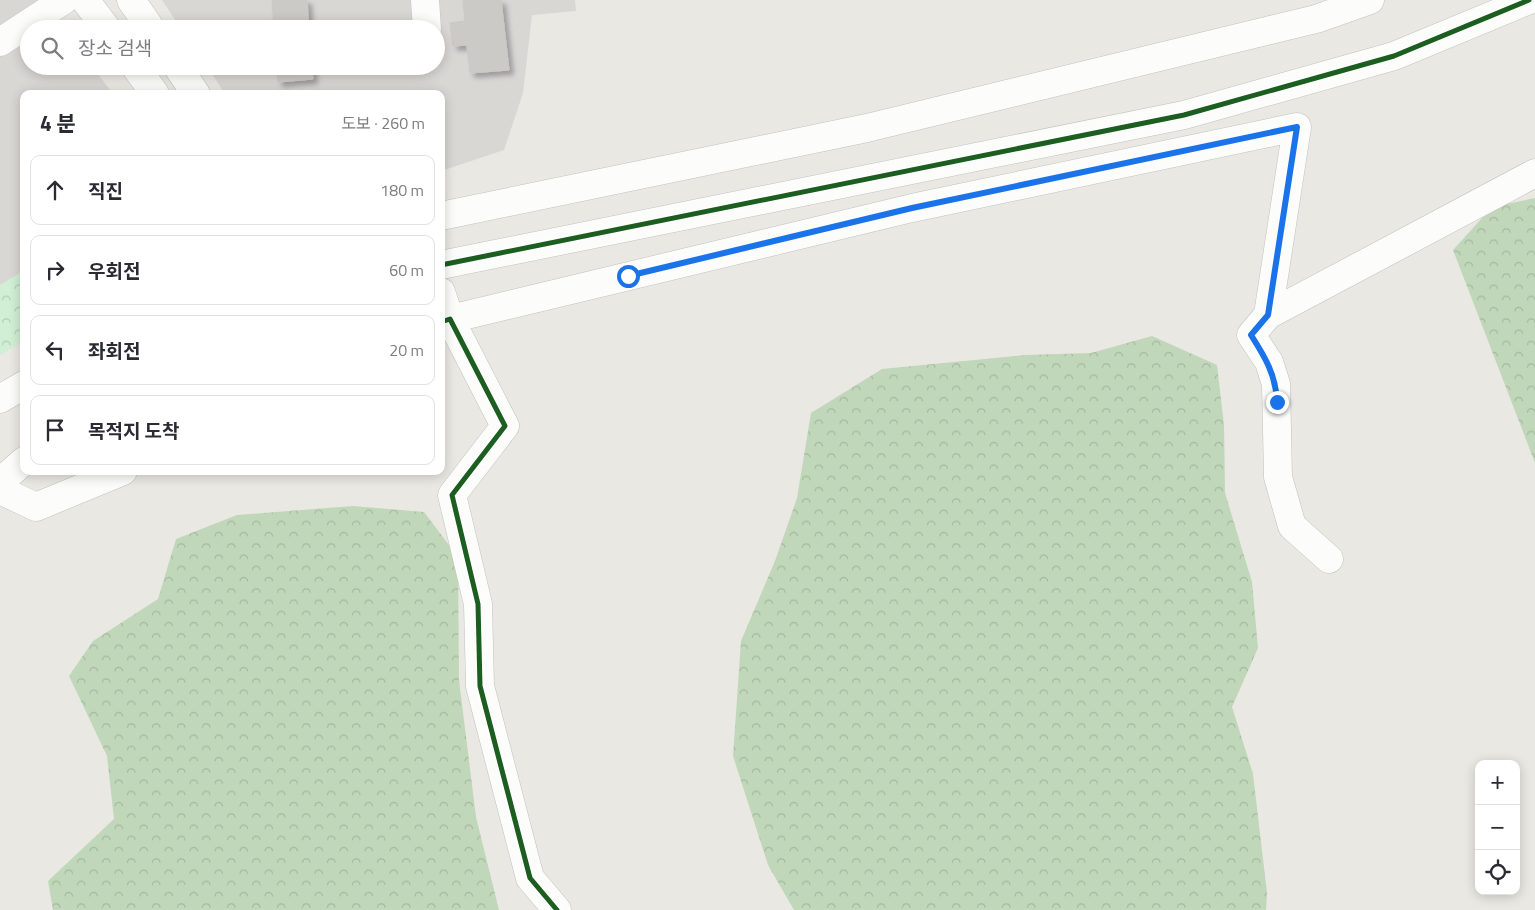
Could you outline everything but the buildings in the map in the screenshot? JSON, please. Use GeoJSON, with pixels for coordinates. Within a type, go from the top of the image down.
{"type":"FeatureCollection","features":[{"type":"Feature","properties":{"kind":"street"},"geometry":{"type":"LineString","coordinates":[[34,20],[64,0]]}},
{"type":"Feature","properties":{"kind":"street"},"geometry":{"type":"LineString","coordinates":[[85,0],[100,20]]}},
{"type":"Feature","properties":{"kind":"street"},"geometry":{"type":"LineString","coordinates":[[131,0],[145,20]]}},
{"type":"Feature","properties":{"kind":"street"},"geometry":{"type":"LineString","coordinates":[[425,0],[426,20]]}},
{"type":"Feature","properties":{"kind":"street"},"geometry":{"type":"LineString","coordinates":[[445,215],[867,128],[1316,19],[1370,0]]}},
{"type":"Feature","properties":{"kind":"street"},"geometry":{"type":"LineString","coordinates":[[445,263],[1184,115],[1394,56],[1529,0]]}},
{"type":"Feature","properties":{"kind":"street"},"geometry":{"type":"LineString","coordinates":[[0,42],[20,29]]}},
{"type":"Feature","properties":{"kind":"street"},"geometry":{"type":"LineString","coordinates":[[141,75],[152,90]]}},
{"type":"Feature","properties":{"kind":"street"},"geometry":{"type":"LineString","coordinates":[[183,75],[193,90]]}},
{"type":"Feature","properties":{"kind":"street"},"geometry":{"type":"LineString","coordinates":[[557,910],[530,878],[480,686],[478,604],[452,495],[505,426],[446,321],[912,208],[1297,127],[1268,315]]}},
{"type":"Feature","properties":{"kind":"street"},"geometry":{"type":"LineString","coordinates":[[1329,559],[1292,526],[1278,477],[1276,384],[1269,362],[1251,335],[1268,315],[1535,173]]}},
{"type":"Feature","properties":{"kind":"street"},"geometry":{"type":"LineString","coordinates":[[0,399],[20,388]]}},
{"type":"Feature","properties":{"kind":"street"},"geometry":{"type":"LineString","coordinates":[[0,482],[20,465]]}},
{"type":"Feature","properties":{"kind":"street"},"geometry":{"type":"LineString","coordinates":[[0,490],[36,507],[113,475]]}},
{"type":"Feature","properties":{"kind":"shaded area"},"geometry":{"type":"Polygon","coordinates":[[[0,0],[42,0],[57,20],[20,20],[20,75],[99,75],[110,90],[20,90],[20,273],[0,285],[0,0]]]}},
{"type":"Feature","properties":{"kind":"shaded area"},"geometry":{"type":"Polygon","coordinates":[[[162,0],[575,0],[576,11],[532,15],[523,93],[504,150],[445,170],[445,90],[222,90],[213,75],[445,75],[445,20],[175,20],[162,0]]]}},
{"type":"Feature","properties":{"kind":"green space"},"geometry":{"type":"Polygon","coordinates":[[[1535,198],[1535,463],[1453,250],[1492,207],[1535,198]]]}},
{"type":"Feature","properties":{"kind":"green space"},"geometry":{"type":"Polygon","coordinates":[[[20,273],[20,343],[0,355],[0,285],[20,273]]]}},
{"type":"Feature","properties":{"kind":"green space"},"geometry":{"type":"Polygon","coordinates":[[[1152,336],[1217,365],[1224,425],[1225,493],[1252,582],[1258,648],[1232,707],[1253,774],[1267,893],[1266,910],[794,910],[768,865],[733,756],[741,641],[775,561],[797,498],[811,413],[882,369],[1025,355],[1091,353],[1152,336]]]}},
{"type":"Feature","properties":{"kind":"green space"},"geometry":{"type":"Polygon","coordinates":[[[353,506],[424,512],[458,557],[459,680],[476,817],[499,910],[53,910],[48,881],[114,819],[107,756],[69,676],[93,641],[158,599],[176,539],[237,515],[353,506]]]}},
{"type":"Feature","properties":{"kind":"cycle path"},"geometry":{"type":"LineString","coordinates":[[445,264],[1184,115],[1394,56],[1529,0]]}},
{"type":"Feature","properties":{"kind":"cycle path"},"geometry":{"type":"LineString","coordinates":[[445,321],[450,319],[505,426],[452,495],[478,604],[480,686],[530,878],[557,910]]}},
{"type":"Feature","properties":{"kind":"route"},"geometry":{"type":"LineString","coordinates":[[628,276],[912,208],[1297,127],[1268,315],[1251,335],[1269,362],[1276,384],[1277,402]]}}]}
